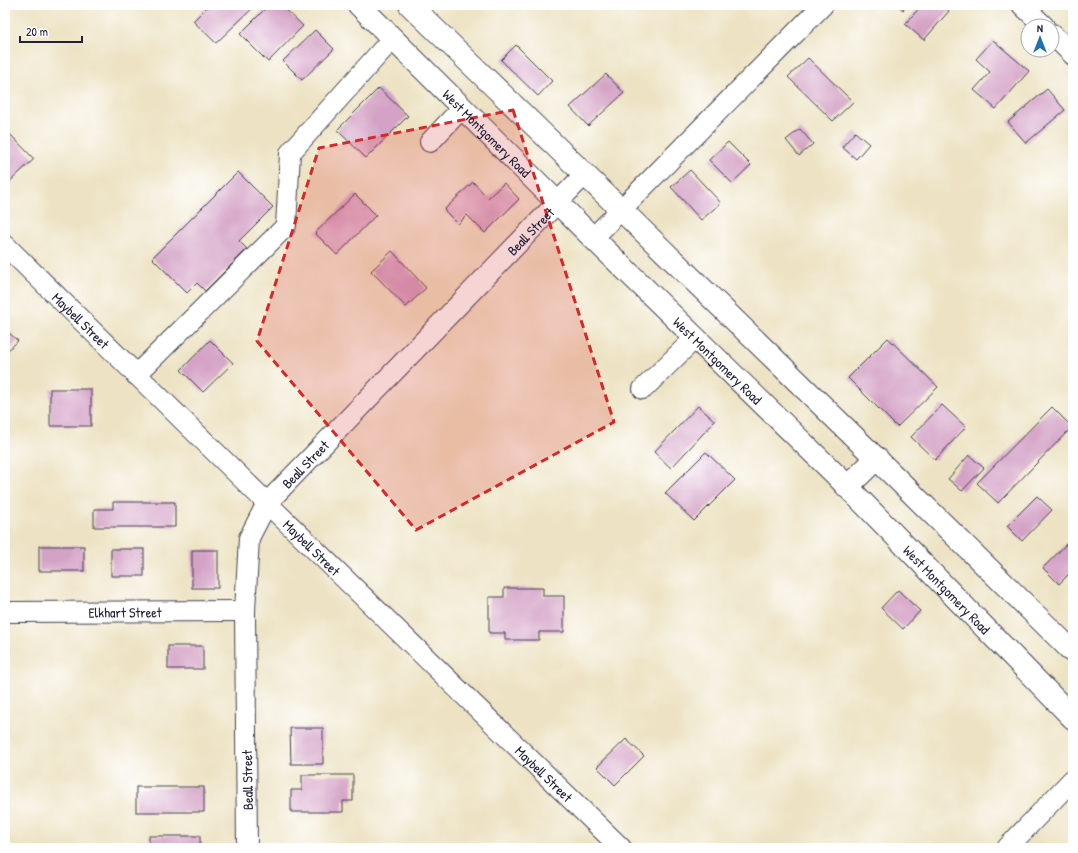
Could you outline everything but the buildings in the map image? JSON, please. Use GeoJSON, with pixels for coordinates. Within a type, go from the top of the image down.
{"type":"FeatureCollection","features":[{"type":"Feature","properties":{"kind":"main road","name":"West Montgomery Road"},"geometry":{"type":"LineString","coordinates":[[359,5],[593,238],[847,487],[1073,718]]}},
{"type":"Feature","properties":{"kind":"main road"},"geometry":{"type":"LineString","coordinates":[[410,5],[622,209],[1073,652]]}},
{"type":"Feature","properties":{"kind":"main road"},"geometry":{"type":"LineString","coordinates":[[847,487],[877,458]]}},
{"type":"Feature","properties":{"kind":"street"},"geometry":{"type":"LineString","coordinates":[[593,238],[822,5]]}},
{"type":"Feature","properties":{"kind":"street"},"geometry":{"type":"LineString","coordinates":[[1022,5],[1036,18]]}},
{"type":"Feature","properties":{"kind":"street"},"geometry":{"type":"LineString","coordinates":[[136,375],[286,226],[290,153],[392,38]]}},
{"type":"Feature","properties":{"kind":"street"},"geometry":{"type":"LineString","coordinates":[[1060,42],[1073,55]]}},
{"type":"Feature","properties":{"kind":"street"},"geometry":{"type":"LineString","coordinates":[[430,142],[462,108]]}},
{"type":"Feature","properties":{"kind":"street","name":"Beall Street"},"geometry":{"type":"LineString","coordinates":[[248,848],[244,611],[249,538],[267,503],[585,174]]}},
{"type":"Feature","properties":{"kind":"street","name":"Maybell Street"},"geometry":{"type":"LineString","coordinates":[[5,245],[136,375],[621,848]]}},
{"type":"Feature","properties":{"kind":"street"},"geometry":{"type":"LineString","coordinates":[[643,389],[695,338]]}},
{"type":"Feature","properties":{"kind":"street","name":"Elkhart Street"},"geometry":{"type":"LineString","coordinates":[[5,612],[244,611]]}},
{"type":"Feature","properties":{"kind":"street"},"geometry":{"type":"LineString","coordinates":[[1007,848],[1073,779]]}},
{"type":"Feature","properties":{"kind":"highlighted area"},"geometry":{"type":"Polygon","coordinates":[[[513,110],[614,422],[416,530],[257,341],[319,148],[513,110]]]}}]}
